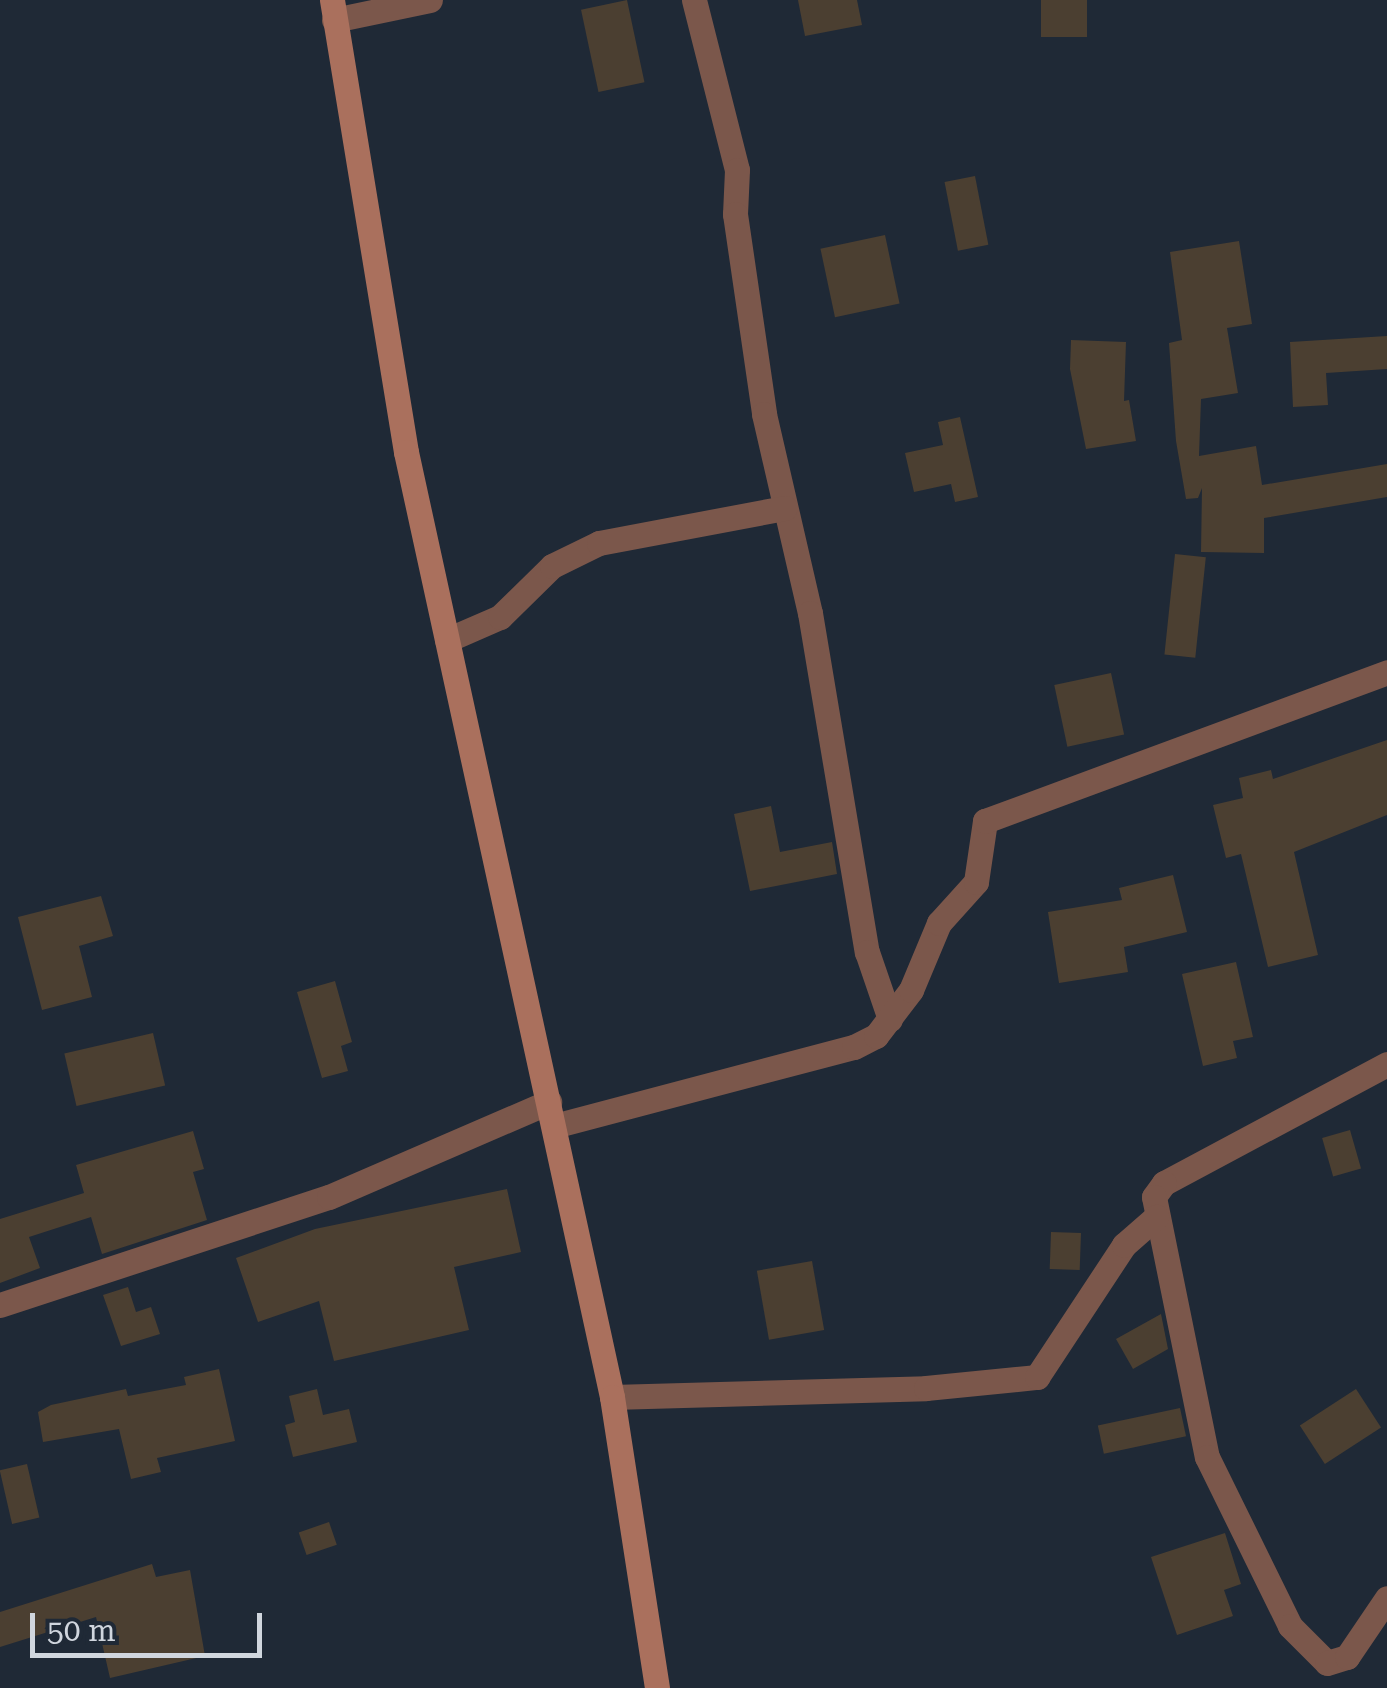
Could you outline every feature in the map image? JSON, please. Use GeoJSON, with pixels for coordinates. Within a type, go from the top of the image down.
{"type":"FeatureCollection","features":[{"type":"Feature","properties":{"kind":"main road"},"geometry":{"type":"LineString","coordinates":[[333,10],[375,282],[447,640],[612,1398],[656,1688]]}},
{"type":"Feature","properties":{"kind":"street"},"geometry":{"type":"LineString","coordinates":[[333,10],[430,0]]}},
{"type":"Feature","properties":{"kind":"street"},"geometry":{"type":"LineString","coordinates":[[694,0],[737,170],[735,214],[784,508],[810,613],[867,952],[890,1019]]}},
{"type":"Feature","properties":{"kind":"street"},"geometry":{"type":"LineString","coordinates":[[447,640],[500,616],[552,566],[599,543],[784,508]]}},
{"type":"Feature","properties":{"kind":"street"},"geometry":{"type":"LineString","coordinates":[[0,1305],[329,1197],[551,1114],[854,1047],[890,1019],[912,990],[939,924],[976,882],[986,821],[1387,672]]}},
{"type":"Feature","properties":{"kind":"street"},"geometry":{"type":"LineString","coordinates":[[1387,1064],[1164,1183],[1154,1197],[1207,1457],[1290,1626],[1327,1663],[1347,1657],[1387,1598]]}},
{"type":"Feature","properties":{"kind":"street"},"geometry":{"type":"LineString","coordinates":[[612,1398],[926,1388],[1037,1377],[1124,1245],[1156,1216]]}},
{"type":"Feature","properties":{"kind":"building"},"geometry":{"type":"Polygon","coordinates":[[[627,0],[644,82],[598,92],[581,10],[627,0]]]}},
{"type":"Feature","properties":{"kind":"building"},"geometry":{"type":"Polygon","coordinates":[[[798,0],[857,0],[862,25],[805,36],[798,0]]]}},
{"type":"Feature","properties":{"kind":"building"},"geometry":{"type":"Polygon","coordinates":[[[1041,0],[1087,0],[1087,37],[1041,37],[1041,0]]]}},
{"type":"Feature","properties":{"kind":"building"},"geometry":{"type":"Polygon","coordinates":[[[975,176],[988,245],[958,251],[945,182],[975,176]]]}},
{"type":"Feature","properties":{"kind":"building"},"geometry":{"type":"Polygon","coordinates":[[[885,235],[900,303],[835,317],[820,249],[885,235]]]}},
{"type":"Feature","properties":{"kind":"building"},"geometry":{"type":"Polygon","coordinates":[[[1239,241],[1252,324],[1227,328],[1238,393],[1201,399],[1199,456],[1256,446],[1262,485],[1387,464],[1387,497],[1264,518],[1264,553],[1201,552],[1202,488],[1198,498],[1186,499],[1176,441],[1169,343],[1182,340],[1170,252],[1239,241]]]}},
{"type":"Feature","properties":{"kind":"building"},"geometry":{"type":"Polygon","coordinates":[[[1387,336],[1387,369],[1326,373],[1328,405],[1293,407],[1290,342],[1387,336]]]}},
{"type":"Feature","properties":{"kind":"building"},"geometry":{"type":"Polygon","coordinates":[[[1071,340],[1126,342],[1124,401],[1129,400],[1136,441],[1086,449],[1070,369],[1071,340]]]}},
{"type":"Feature","properties":{"kind":"building"},"geometry":{"type":"Polygon","coordinates":[[[960,417],[978,497],[955,502],[951,484],[914,492],[905,453],[943,445],[938,422],[960,417]]]}},
{"type":"Feature","properties":{"kind":"building"},"geometry":{"type":"Polygon","coordinates":[[[1175,554],[1206,557],[1195,658],[1164,654],[1175,554]]]}},
{"type":"Feature","properties":{"kind":"building"},"geometry":{"type":"Polygon","coordinates":[[[1111,673],[1124,735],[1067,747],[1054,685],[1111,673]]]}},
{"type":"Feature","properties":{"kind":"building"},"geometry":{"type":"Polygon","coordinates":[[[1387,740],[1387,815],[1294,852],[1318,955],[1268,967],[1241,854],[1226,858],[1213,805],[1243,798],[1239,778],[1271,770],[1273,779],[1387,740]]]}},
{"type":"Feature","properties":{"kind":"building"},"geometry":{"type":"Polygon","coordinates":[[[771,806],[780,852],[832,842],[837,874],[750,891],[734,814],[771,806]]]}},
{"type":"Feature","properties":{"kind":"building"},"geometry":{"type":"Polygon","coordinates":[[[1173,875],[1187,932],[1124,947],[1128,972],[1059,983],[1048,912],[1122,900],[1119,888],[1173,875]]]}},
{"type":"Feature","properties":{"kind":"building"},"geometry":{"type":"Polygon","coordinates":[[[101,896],[113,936],[79,946],[92,997],[42,1010],[18,917],[101,896]]]}},
{"type":"Feature","properties":{"kind":"building"},"geometry":{"type":"Polygon","coordinates":[[[1236,962],[1253,1037],[1233,1041],[1237,1058],[1203,1066],[1182,974],[1236,962]]]}},
{"type":"Feature","properties":{"kind":"building"},"geometry":{"type":"Polygon","coordinates":[[[335,981],[352,1042],[341,1046],[348,1071],[322,1078],[297,992],[335,981]]]}},
{"type":"Feature","properties":{"kind":"building"},"geometry":{"type":"Polygon","coordinates":[[[153,1033],[165,1086],[76,1106],[64,1053],[153,1033]]]}},
{"type":"Feature","properties":{"kind":"building"},"geometry":{"type":"Polygon","coordinates":[[[1350,1130],[1361,1168],[1333,1176],[1322,1138],[1350,1130]]]}},
{"type":"Feature","properties":{"kind":"building"},"geometry":{"type":"Polygon","coordinates":[[[193,1131],[204,1169],[193,1172],[207,1220],[102,1254],[91,1217],[29,1237],[40,1268],[0,1283],[0,1219],[84,1193],[76,1165],[193,1131]]]}},
{"type":"Feature","properties":{"kind":"building"},"geometry":{"type":"Polygon","coordinates":[[[507,1189],[521,1252],[454,1267],[469,1330],[334,1361],[319,1301],[258,1322],[236,1258],[315,1229],[507,1189]]]}},
{"type":"Feature","properties":{"kind":"building"},"geometry":{"type":"Polygon","coordinates":[[[1051,1232],[1081,1233],[1080,1270],[1050,1269],[1051,1232]]]}},
{"type":"Feature","properties":{"kind":"building"},"geometry":{"type":"Polygon","coordinates":[[[812,1261],[824,1330],[769,1340],[757,1271],[812,1261]]]}},
{"type":"Feature","properties":{"kind":"building"},"geometry":{"type":"Polygon","coordinates":[[[128,1287],[136,1312],[151,1307],[160,1334],[121,1346],[103,1295],[128,1287]]]}},
{"type":"Feature","properties":{"kind":"building"},"geometry":{"type":"Polygon","coordinates":[[[1161,1314],[1168,1349],[1133,1369],[1116,1339],[1161,1314]]]}},
{"type":"Feature","properties":{"kind":"building"},"geometry":{"type":"Polygon","coordinates":[[[219,1369],[235,1441],[157,1458],[161,1472],[131,1479],[119,1429],[43,1442],[38,1412],[51,1405],[126,1389],[128,1396],[186,1385],[184,1377],[219,1369]]]}},
{"type":"Feature","properties":{"kind":"building"},"geometry":{"type":"Polygon","coordinates":[[[317,1389],[323,1415],[349,1409],[357,1442],[293,1457],[285,1425],[295,1422],[289,1396],[317,1389]]]}},
{"type":"Feature","properties":{"kind":"building"},"geometry":{"type":"Polygon","coordinates":[[[1356,1389],[1381,1428],[1325,1464],[1300,1425],[1356,1389]]]}},
{"type":"Feature","properties":{"kind":"building"},"geometry":{"type":"Polygon","coordinates":[[[1180,1408],[1186,1436],[1104,1454],[1098,1425],[1180,1408]]]}},
{"type":"Feature","properties":{"kind":"building"},"geometry":{"type":"Polygon","coordinates":[[[27,1464],[39,1518],[12,1524],[0,1470],[27,1464]]]}},
{"type":"Feature","properties":{"kind":"building"},"geometry":{"type":"Polygon","coordinates":[[[329,1522],[337,1545],[307,1555],[299,1532],[329,1522]]]}},
{"type":"Feature","properties":{"kind":"building"},"geometry":{"type":"Polygon","coordinates":[[[1225,1533],[1241,1584],[1224,1590],[1233,1616],[1177,1635],[1151,1557],[1225,1533]]]}},
{"type":"Feature","properties":{"kind":"building"},"geometry":{"type":"Polygon","coordinates":[[[152,1564],[156,1577],[190,1570],[205,1656],[110,1678],[96,1617],[0,1647],[0,1612],[152,1564]]]}}]}
